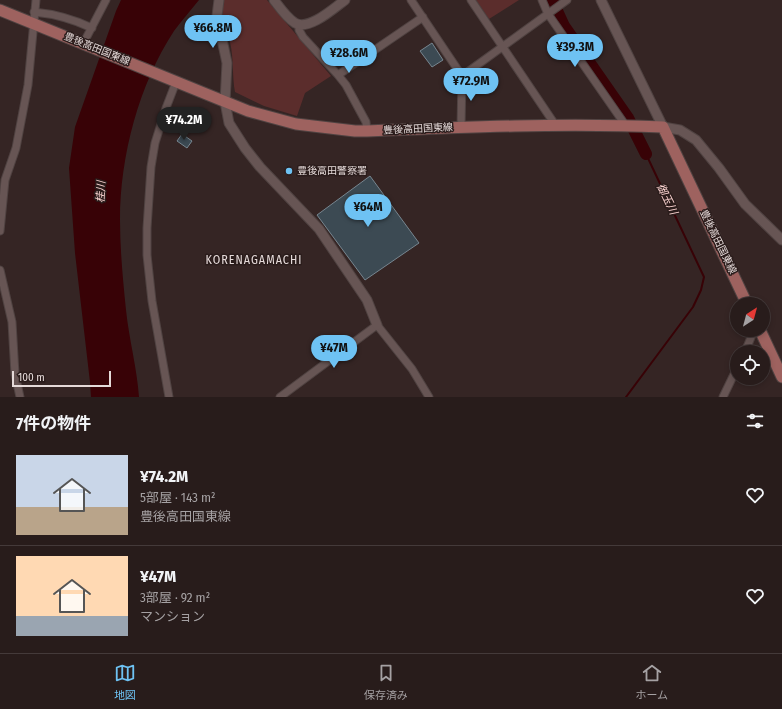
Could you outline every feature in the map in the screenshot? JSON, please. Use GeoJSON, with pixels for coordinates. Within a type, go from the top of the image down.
{"type":"FeatureCollection","features":[{"type":"Feature","properties":{"kind":"main road","name":"豊後高田国東線"},"geometry":{"type":"LineString","coordinates":[[0,10],[34,18],[83,44],[248,112],[296,124],[355,131],[461,127],[663,127],[744,297]]}},
{"type":"Feature","properties":{"kind":"main road"},"geometry":{"type":"LineString","coordinates":[[763,337],[782,377]]}},
{"type":"Feature","properties":{"kind":"street"},"geometry":{"type":"LineString","coordinates":[[0,231],[3,182],[16,148],[27,93],[36,0]]}},
{"type":"Feature","properties":{"kind":"street"},"geometry":{"type":"LineString","coordinates":[[83,44],[106,0]]}},
{"type":"Feature","properties":{"kind":"street"},"geometry":{"type":"LineString","coordinates":[[219,0],[216,16],[227,63],[225,102],[229,123],[245,148],[260,167],[319,229],[367,300],[377,325],[412,369],[429,397]]}},
{"type":"Feature","properties":{"kind":"street"},"geometry":{"type":"LineString","coordinates":[[274,0],[288,17],[299,25],[312,23],[345,0]]}},
{"type":"Feature","properties":{"kind":"street"},"geometry":{"type":"LineString","coordinates":[[411,0],[462,76],[461,127]]}},
{"type":"Feature","properties":{"kind":"street"},"geometry":{"type":"LineString","coordinates":[[471,0],[556,126]]}},
{"type":"Feature","properties":{"kind":"street"},"geometry":{"type":"LineString","coordinates":[[542,0],[548,14],[630,126]]}},
{"type":"Feature","properties":{"kind":"street"},"geometry":{"type":"LineString","coordinates":[[462,76],[567,0]]}},
{"type":"Feature","properties":{"kind":"street"},"geometry":{"type":"LineString","coordinates":[[601,0],[663,127],[680,130],[696,140],[719,168],[745,204],[782,240]]}},
{"type":"Feature","properties":{"kind":"street"},"geometry":{"type":"LineString","coordinates":[[34,18],[60,16],[77,21],[92,28]]}},
{"type":"Feature","properties":{"kind":"street"},"geometry":{"type":"LineString","coordinates":[[338,75],[423,18]]}},
{"type":"Feature","properties":{"kind":"street"},"geometry":{"type":"LineString","coordinates":[[299,25],[299,30],[303,37],[346,85],[366,122],[367,131]]}},
{"type":"Feature","properties":{"kind":"street"},"geometry":{"type":"LineString","coordinates":[[170,397],[152,301],[147,256],[147,228],[151,166],[155,143],[166,108],[171,80]]}},
{"type":"Feature","properties":{"kind":"street"},"geometry":{"type":"LineString","coordinates":[[0,270],[12,322],[15,374],[20,397]]}},
{"type":"Feature","properties":{"kind":"street"},"geometry":{"type":"LineString","coordinates":[[280,397],[377,325]]}},
{"type":"Feature","properties":{"kind":"street"},"geometry":{"type":"LineString","coordinates":[[723,397],[730,382]]}},
{"type":"Feature","properties":{"kind":"shaded area"},"geometry":{"type":"Polygon","coordinates":[[[224,0],[267,0],[331,76],[305,93],[297,116],[264,106],[235,92],[230,42],[224,30],[222,13],[224,0]]]}},
{"type":"Feature","properties":{"kind":"shaded area"},"geometry":{"type":"Polygon","coordinates":[[[476,0],[519,0],[489,19],[476,0]]]}},
{"type":"Feature","properties":{"kind":"water","name":"桂川"},"geometry":{"type":"Polygon","coordinates":[[[121,0],[199,0],[174,31],[151,74],[134,121],[124,171],[120,220],[122,265],[127,321],[137,375],[139,397],[91,397],[75,253],[69,168],[75,127],[121,0]]]}},
{"type":"Feature","properties":{"kind":"building"},"geometry":{"type":"Polygon","coordinates":[[[432,43],[443,60],[432,67],[420,51],[432,43]]]}},
{"type":"Feature","properties":{"kind":"building"},"geometry":{"type":"Polygon","coordinates":[[[182,134],[192,141],[187,148],[177,141],[182,134]]]}},
{"type":"Feature","properties":{"kind":"building"},"geometry":{"type":"Polygon","coordinates":[[[370,176],[419,243],[365,280],[317,215],[370,176]]]}},
{"type":"Feature","properties":{"kind":"waterway","name":"御玉川"},"geometry":{"type":"LineString","coordinates":[[552,0],[564,26],[628,118],[646,154]]}},
{"type":"Feature","properties":{"kind":"waterway","name":"御玉川"},"geometry":{"type":"LineString","coordinates":[[626,397],[693,307],[701,290],[704,277],[646,154]]}},
{"type":"Feature","properties":{"kind":"place","name":"豊後高田警察署"},"geometry":{"type":"Point","coordinates":[289,171]}},
{"type":"Feature","properties":{"kind":"district","name":"KORENAGAMACHI"},"geometry":{"type":"Point","coordinates":[254,260]}}]}
